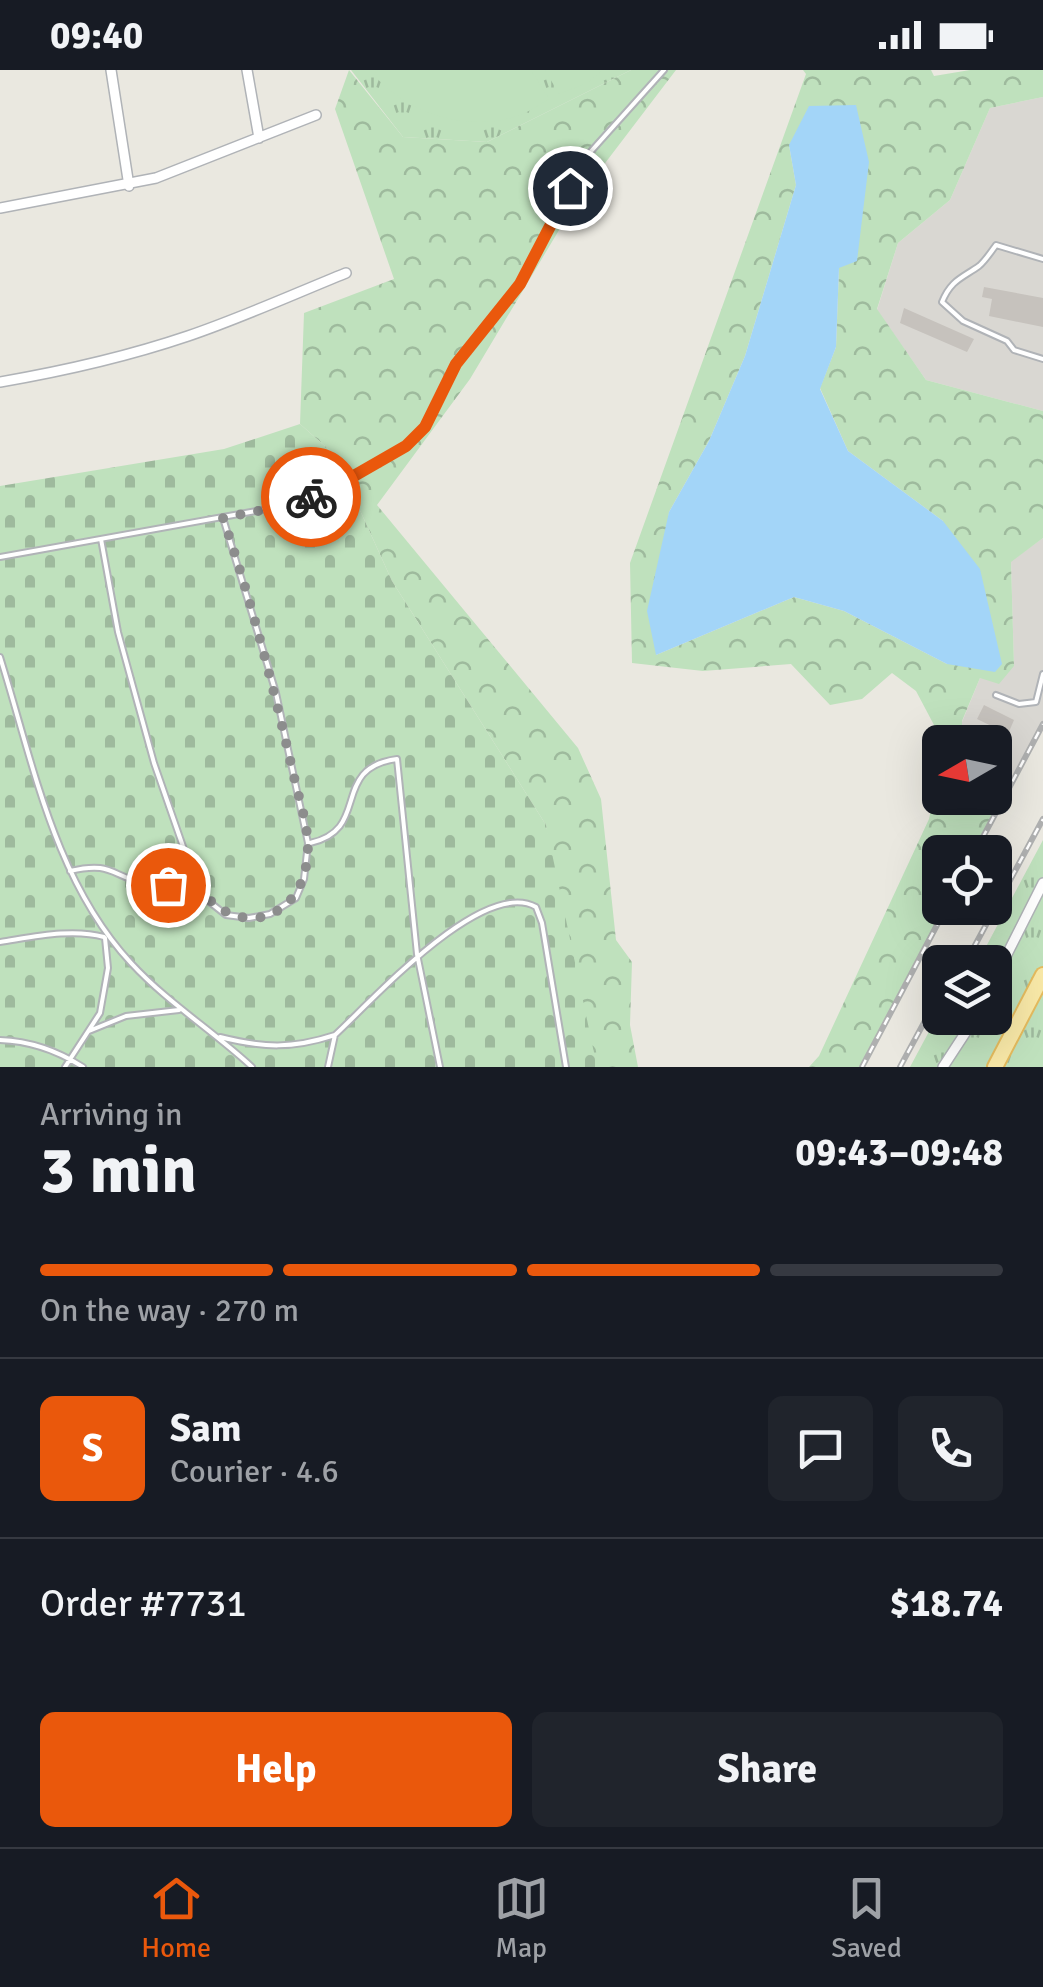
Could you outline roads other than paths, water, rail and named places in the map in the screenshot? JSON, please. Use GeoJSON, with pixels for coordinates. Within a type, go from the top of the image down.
{"type":"FeatureCollection","features":[{"type":"Feature","properties":{"kind":"main road"},"geometry":{"type":"LineString","coordinates":[[995,1067],[1040,980]]}},
{"type":"Feature","properties":{"kind":"street"},"geometry":{"type":"LineString","coordinates":[[111,70],[129,186]]}},
{"type":"Feature","properties":{"kind":"street"},"geometry":{"type":"LineString","coordinates":[[247,70],[258,138]]}},
{"type":"Feature","properties":{"kind":"street"},"geometry":{"type":"LineString","coordinates":[[0,208],[129,186],[316,115]]}},
{"type":"Feature","properties":{"kind":"street"},"geometry":{"type":"LineString","coordinates":[[0,382],[158,346],[346,273]]}},
{"type":"Feature","properties":{"kind":"street"},"geometry":{"type":"LineString","coordinates":[[1012,945],[1043,883]]}},
{"type":"Feature","properties":{"kind":"street"},"geometry":{"type":"LineString","coordinates":[[943,1067],[963,1035]]}},
{"type":"Feature","properties":{"kind":"lane"},"geometry":{"type":"LineString","coordinates":[[0,557],[273,508],[326,492],[406,446],[425,427],[456,364],[520,284],[585,158],[664,70]]}},
{"type":"Feature","properties":{"kind":"lane"},"geometry":{"type":"LineString","coordinates":[[1043,258],[996,245],[979,266],[963,274],[946,291],[942,302],[963,321],[1007,341],[1014,350],[1043,358]]}},
{"type":"Feature","properties":{"kind":"lane"},"geometry":{"type":"LineString","coordinates":[[101,539],[118,632],[148,745],[195,880],[207,900],[226,914],[249,918],[270,914],[296,898],[304,879],[308,843],[276,693],[223,518]]}},
{"type":"Feature","properties":{"kind":"lane"},"geometry":{"type":"LineString","coordinates":[[0,658],[70,870],[108,939],[179,1010],[220,1038],[252,1067]]}},
{"type":"Feature","properties":{"kind":"lane"},"geometry":{"type":"LineString","coordinates":[[996,695],[1019,704],[1036,702],[1043,674]]}},
{"type":"Feature","properties":{"kind":"lane"},"geometry":{"type":"LineString","coordinates":[[308,843],[329,839],[344,824],[356,782],[368,770],[382,761],[397,759],[418,954],[440,1067]]}},
{"type":"Feature","properties":{"kind":"lane"},"geometry":{"type":"LineString","coordinates":[[70,870],[108,867],[150,886],[195,880]]}},
{"type":"Feature","properties":{"kind":"lane"},"geometry":{"type":"LineString","coordinates":[[220,1038],[263,1048],[335,1035],[418,954],[504,902],[517,900],[536,907],[542,923],[566,1067]]}},
{"type":"Feature","properties":{"kind":"lane"},"geometry":{"type":"LineString","coordinates":[[0,942],[54,934],[93,934],[108,939]]}},
{"type":"Feature","properties":{"kind":"lane"},"geometry":{"type":"LineString","coordinates":[[65,1067],[104,999],[108,939]]}},
{"type":"Feature","properties":{"kind":"lane"},"geometry":{"type":"LineString","coordinates":[[89,1031],[126,1016],[179,1010]]}},
{"type":"Feature","properties":{"kind":"lane"},"geometry":{"type":"LineString","coordinates":[[328,1067],[335,1035]]}},
{"type":"Feature","properties":{"kind":"lane"},"geometry":{"type":"LineString","coordinates":[[0,1040],[22,1041],[83,1067]]}},
{"type":"Feature","properties":{"kind":"water"},"geometry":{"type":"Polygon","coordinates":[[[856,105],[869,162],[857,261],[839,268],[836,347],[820,389],[848,451],[943,521],[980,569],[1002,664],[995,672],[947,664],[844,611],[794,597],[656,655],[647,611],[669,512],[709,441],[745,356],[796,185],[789,145],[809,106],[856,105]]]}},
{"type":"Feature","properties":{"kind":"railway"},"geometry":{"type":"LineString","coordinates":[[984,835],[1043,724]]}},
{"type":"Feature","properties":{"kind":"railway"},"geometry":{"type":"LineString","coordinates":[[975,945],[1043,819]]}},
{"type":"Feature","properties":{"kind":"railway"},"geometry":{"type":"LineString","coordinates":[[862,1067],[937,925]]}},
{"type":"Feature","properties":{"kind":"railway"},"geometry":{"type":"LineString","coordinates":[[900,1067],[922,1026]]}}]}
